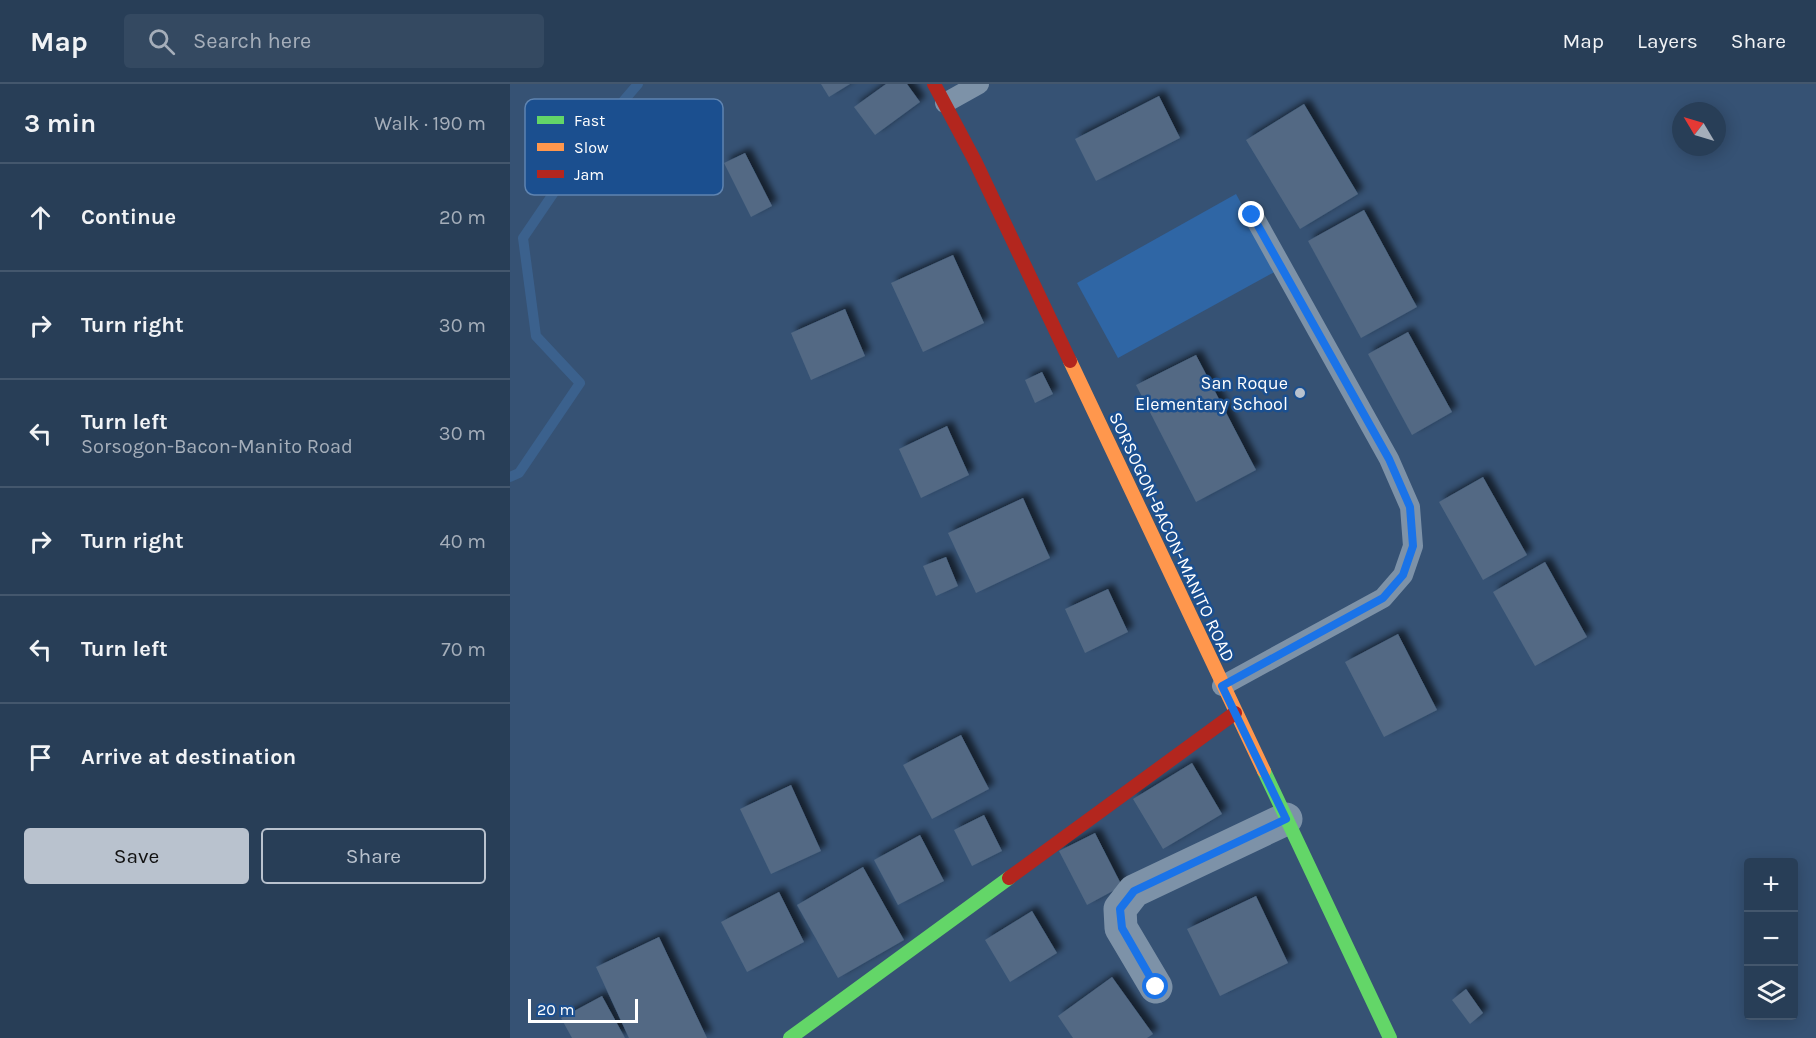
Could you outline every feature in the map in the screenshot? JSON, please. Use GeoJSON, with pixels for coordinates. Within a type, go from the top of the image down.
{"type":"FeatureCollection","features":[{"type":"Feature","properties":{"kind":"main road","name":"SORSOGON-BACON-MANITO ROAD"},"geometry":{"type":"LineString","coordinates":[[934,84],[975,161],[1390,1038]]}},
{"type":"Feature","properties":{"kind":"main road"},"geometry":{"type":"LineString","coordinates":[[790,1038],[1235,713]]}},
{"type":"Feature","properties":{"kind":"street"},"geometry":{"type":"LineString","coordinates":[[1156,987],[1122,928],[1120,909],[1134,891],[1286,819]]}},
{"type":"Feature","properties":{"kind":"lane"},"geometry":{"type":"LineString","coordinates":[[945,104],[979,84]]}},
{"type":"Feature","properties":{"kind":"lane"},"geometry":{"type":"LineString","coordinates":[[1222,686],[1383,598],[1403,575],[1413,546],[1410,507],[1389,459],[1252,215]]}},
{"type":"Feature","properties":{"kind":"shaded area"},"geometry":{"type":"Polygon","coordinates":[[[1236,194],[1278,270],[1118,358],[1077,283],[1236,194]]]}},
{"type":"Feature","properties":{"kind":"building"},"geometry":{"type":"Polygon","coordinates":[[[821,84],[850,84],[829,97],[821,84]]]}},
{"type":"Feature","properties":{"kind":"building"},"geometry":{"type":"Polygon","coordinates":[[[886,84],[907,84],[920,102],[875,135],[854,107],[886,84]]]}},
{"type":"Feature","properties":{"kind":"building"},"geometry":{"type":"Polygon","coordinates":[[[1159,96],[1180,138],[1096,181],[1075,139],[1159,96]]]}},
{"type":"Feature","properties":{"kind":"building"},"geometry":{"type":"Polygon","coordinates":[[[1304,104],[1358,194],[1300,229],[1246,140],[1304,104]]]}},
{"type":"Feature","properties":{"kind":"building"},"geometry":{"type":"Polygon","coordinates":[[[745,153],[772,206],[751,217],[724,163],[745,153]]]}},
{"type":"Feature","properties":{"kind":"building"},"geometry":{"type":"Polygon","coordinates":[[[1364,210],[1417,307],[1361,338],[1308,241],[1364,210]]]}},
{"type":"Feature","properties":{"kind":"building"},"geometry":{"type":"Polygon","coordinates":[[[953,255],[984,323],[923,352],[891,283],[953,255]]]}},
{"type":"Feature","properties":{"kind":"building"},"geometry":{"type":"Polygon","coordinates":[[[845,309],[865,356],[811,380],[791,333],[845,309]]]}},
{"type":"Feature","properties":{"kind":"building"},"geometry":{"type":"Polygon","coordinates":[[[1408,332],[1452,412],[1412,435],[1368,354],[1408,332]]]}},
{"type":"Feature","properties":{"kind":"building"},"geometry":{"type":"Polygon","coordinates":[[[1196,355],[1256,470],[1196,502],[1136,385],[1196,355]]]}},
{"type":"Feature","properties":{"kind":"building"},"geometry":{"type":"Polygon","coordinates":[[[1042,372],[1053,394],[1035,403],[1025,380],[1042,372]]]}},
{"type":"Feature","properties":{"kind":"building"},"geometry":{"type":"Polygon","coordinates":[[[947,426],[969,475],[921,498],[899,449],[947,426]]]}},
{"type":"Feature","properties":{"kind":"building"},"geometry":{"type":"Polygon","coordinates":[[[1483,477],[1527,555],[1483,580],[1439,502],[1483,477]]]}},
{"type":"Feature","properties":{"kind":"building"},"geometry":{"type":"Polygon","coordinates":[[[1023,498],[1050,558],[976,593],[948,533],[1023,498]]]}},
{"type":"Feature","properties":{"kind":"building"},"geometry":{"type":"Polygon","coordinates":[[[946,557],[958,586],[936,596],[923,566],[946,557]]]}},
{"type":"Feature","properties":{"kind":"building"},"geometry":{"type":"Polygon","coordinates":[[[1545,562],[1587,637],[1535,666],[1493,592],[1545,562]]]}},
{"type":"Feature","properties":{"kind":"building"},"geometry":{"type":"Polygon","coordinates":[[[1108,589],[1128,632],[1085,653],[1065,609],[1108,589]]]}},
{"type":"Feature","properties":{"kind":"building"},"geometry":{"type":"Polygon","coordinates":[[[1398,634],[1437,710],[1384,737],[1345,662],[1398,634]]]}},
{"type":"Feature","properties":{"kind":"building"},"geometry":{"type":"Polygon","coordinates":[[[961,735],[989,789],[932,819],[903,765],[961,735]]]}},
{"type":"Feature","properties":{"kind":"building"},"geometry":{"type":"Polygon","coordinates":[[[1192,763],[1222,814],[1163,849],[1133,799],[1192,763]]]}},
{"type":"Feature","properties":{"kind":"building"},"geometry":{"type":"Polygon","coordinates":[[[791,785],[821,851],[771,874],[740,809],[791,785]]]}},
{"type":"Feature","properties":{"kind":"building"},"geometry":{"type":"Polygon","coordinates":[[[984,815],[1002,851],[972,866],[954,830],[984,815]]]}},
{"type":"Feature","properties":{"kind":"building"},"geometry":{"type":"Polygon","coordinates":[[[1095,833],[1122,886],[1087,905],[1059,851],[1095,833]]]}},
{"type":"Feature","properties":{"kind":"building"},"geometry":{"type":"Polygon","coordinates":[[[920,835],[944,881],[898,905],[874,860],[920,835]]]}},
{"type":"Feature","properties":{"kind":"building"},"geometry":{"type":"Polygon","coordinates":[[[863,867],[904,940],[838,978],[797,905],[863,867]]]}},
{"type":"Feature","properties":{"kind":"building"},"geometry":{"type":"Polygon","coordinates":[[[779,892],[804,942],[747,972],[721,922],[779,892]]]}},
{"type":"Feature","properties":{"kind":"building"},"geometry":{"type":"Polygon","coordinates":[[[1256,896],[1288,963],[1220,996],[1187,929],[1256,896]]]}},
{"type":"Feature","properties":{"kind":"building"},"geometry":{"type":"Polygon","coordinates":[[[1032,911],[1057,953],[1010,982],[985,940],[1032,911]]]}},
{"type":"Feature","properties":{"kind":"building"},"geometry":{"type":"Polygon","coordinates":[[[659,937],[707,1038],[629,1038],[596,967],[659,937]]]}},
{"type":"Feature","properties":{"kind":"building"},"geometry":{"type":"Polygon","coordinates":[[[1112,977],[1153,1034],[1147,1038],[1073,1038],[1058,1016],[1112,977]]]}},
{"type":"Feature","properties":{"kind":"building"},"geometry":{"type":"Polygon","coordinates":[[[1466,989],[1483,1013],[1470,1024],[1452,1000],[1466,989]]]}},
{"type":"Feature","properties":{"kind":"building"},"geometry":{"type":"Polygon","coordinates":[[[602,996],[625,1038],[572,1038],[561,1018],[602,996]]]}},
{"type":"Feature","properties":{"kind":"waterway"},"geometry":{"type":"LineString","coordinates":[[625,99],[638,84]]}},
{"type":"Feature","properties":{"kind":"waterway"},"geometry":{"type":"LineString","coordinates":[[510,477],[519,473],[580,383],[536,336],[523,238],[552,195]]}},
{"type":"Feature","properties":{"kind":"traffic: fast"},"geometry":{"type":"LineString","coordinates":[[1264,771],[1390,1038]]}},
{"type":"Feature","properties":{"kind":"traffic: fast"},"geometry":{"type":"LineString","coordinates":[[790,1038],[1009,878]]}},
{"type":"Feature","properties":{"kind":"traffic: slow"},"geometry":{"type":"LineString","coordinates":[[1070,361],[1264,771]]}},
{"type":"Feature","properties":{"kind":"traffic: jam"},"geometry":{"type":"LineString","coordinates":[[934,84],[975,161],[1070,361]]}},
{"type":"Feature","properties":{"kind":"traffic: jam"},"geometry":{"type":"LineString","coordinates":[[1009,878],[1235,713]]}},
{"type":"Feature","properties":{"kind":"place","name":"San Roque Elementary School"},"geometry":{"type":"Point","coordinates":[1300,393]}},
{"type":"Feature","properties":{"kind":"route"},"geometry":{"type":"LineString","coordinates":[[1156,987],[1122,928],[1120,909],[1134,891],[1286,819],[1222,686],[1383,598],[1403,575],[1413,546],[1410,507],[1389,459],[1252,215]]}}]}
